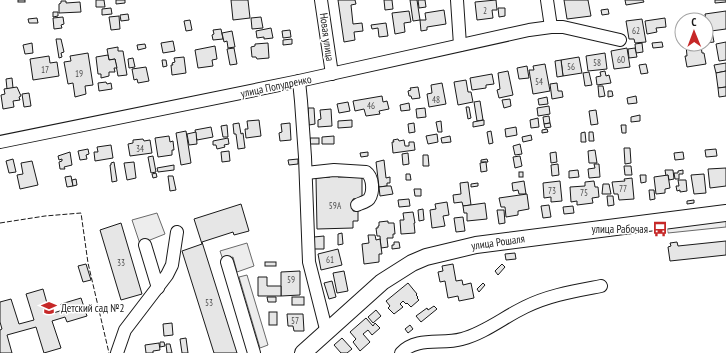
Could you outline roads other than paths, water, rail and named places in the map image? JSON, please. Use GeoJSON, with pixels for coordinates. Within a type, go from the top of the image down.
{"type":"FeatureCollection","features":[{"type":"Feature","properties":{"kind":"main road","name":"улица Рошаля"},"geometry":{"type":"LineString","coordinates":[[303,353],[382,282],[412,263],[441,252],[476,245],[726,213]]}},
{"type":"Feature","properties":{"kind":"street","name":"Новая улица"},"geometry":{"type":"LineString","coordinates":[[322,0],[332,74]]}},
{"type":"Feature","properties":{"kind":"street"},"geometry":{"type":"LineString","coordinates":[[457,0],[460,44]]}},
{"type":"Feature","properties":{"kind":"street"},"geometry":{"type":"LineString","coordinates":[[547,0],[551,27]]}},
{"type":"Feature","properties":{"kind":"street","name":"улица Попудренко"},"geometry":{"type":"LineString","coordinates":[[0,142],[332,74],[460,44],[529,30],[563,27],[620,40]]}},
{"type":"Feature","properties":{"kind":"street"},"geometry":{"type":"LineString","coordinates":[[298,81],[306,173],[309,262],[327,332]]}},
{"type":"Feature","properties":{"kind":"street"},"geometry":{"type":"LineString","coordinates":[[306,173],[334,170],[366,172],[369,174],[371,181],[371,194],[369,198],[357,205]]}},
{"type":"Feature","properties":{"kind":"street"},"geometry":{"type":"LineString","coordinates":[[117,353],[125,330],[158,288],[172,265],[177,232]]}},
{"type":"Feature","properties":{"kind":"street"},"geometry":{"type":"LineString","coordinates":[[145,245],[158,288]]}},
{"type":"Feature","properties":{"kind":"street"},"geometry":{"type":"LineString","coordinates":[[227,262],[254,353]]}},
{"type":"Feature","properties":{"kind":"street"},"geometry":{"type":"LineString","coordinates":[[401,353],[406,347],[419,343],[461,340],[476,334],[524,307],[545,298],[601,286]]}},
{"type":"Feature","properties":{"kind":"place","name":"улица Рабочая"},"geometry":{"type":"Point","coordinates":[660,229]}},
{"type":"Feature","properties":{"kind":"place","name":"Детский сад №2"},"geometry":{"type":"Point","coordinates":[49,308]}}]}
